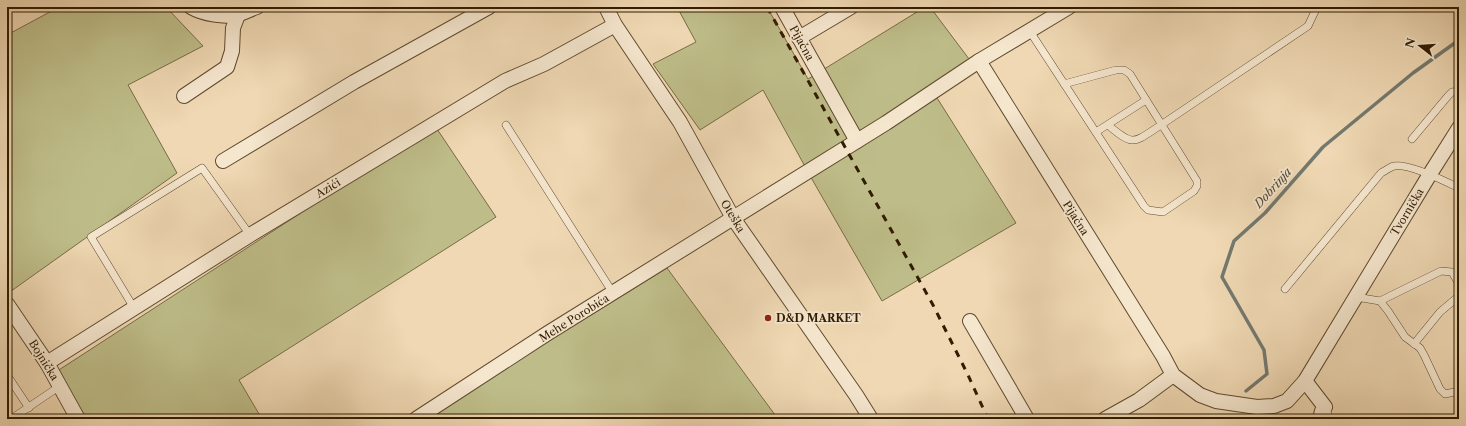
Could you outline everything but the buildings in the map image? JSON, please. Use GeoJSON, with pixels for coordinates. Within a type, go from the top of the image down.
{"type":"FeatureCollection","features":[{"type":"Feature","properties":{"kind":"street"},"geometry":{"type":"LineString","coordinates":[[191,7],[203,12],[222,15],[238,15],[257,7]]}},
{"type":"Feature","properties":{"kind":"street"},"geometry":{"type":"LineString","coordinates":[[223,161],[354,82],[488,7]]}},
{"type":"Feature","properties":{"kind":"street","name":"Oteška"},"geometry":{"type":"LineString","coordinates":[[606,7],[615,25],[680,122],[733,218],[856,395],[871,419]]}},
{"type":"Feature","properties":{"kind":"street","name":"Pijačna"},"geometry":{"type":"LineString","coordinates":[[782,7],[857,141]]}},
{"type":"Feature","properties":{"kind":"street"},"geometry":{"type":"LineString","coordinates":[[799,38],[851,7]]}},
{"type":"Feature","properties":{"kind":"street"},"geometry":{"type":"LineString","coordinates":[[733,218],[857,141],[978,61],[1069,7]]}},
{"type":"Feature","properties":{"kind":"street"},"geometry":{"type":"LineString","coordinates":[[184,96],[227,68],[232,51],[233,28],[238,15]]}},
{"type":"Feature","properties":{"kind":"street","name":"Azići"},"geometry":{"type":"LineString","coordinates":[[46,363],[250,235],[505,81],[544,64],[615,25]]}},
{"type":"Feature","properties":{"kind":"street","name":"Pijačna"},"geometry":{"type":"LineString","coordinates":[[978,61],[1163,356],[1173,375],[1200,395],[1216,401],[1257,407],[1274,406],[1287,401],[1305,381]]}},
{"type":"Feature","properties":{"kind":"street","name":"Tvornička"},"geometry":{"type":"LineString","coordinates":[[1305,381],[1459,128]]}},
{"type":"Feature","properties":{"kind":"street","name":"Mehe Porobića"},"geometry":{"type":"LineString","coordinates":[[416,419],[733,218]]}},
{"type":"Feature","properties":{"kind":"street","name":"Bojnička"},"geometry":{"type":"LineString","coordinates":[[7,304],[46,363],[78,419]]}},
{"type":"Feature","properties":{"kind":"street"},"geometry":{"type":"LineString","coordinates":[[970,321],[1027,419]]}},
{"type":"Feature","properties":{"kind":"street"},"geometry":{"type":"LineString","coordinates":[[1106,419],[1139,400],[1173,375]]}},
{"type":"Feature","properties":{"kind":"street"},"geometry":{"type":"LineString","coordinates":[[1305,381],[1325,415]]}},
{"type":"Feature","properties":{"kind":"lane"},"geometry":{"type":"LineString","coordinates":[[1108,124],[1123,137],[1130,141],[1136,141],[1308,26],[1317,7]]}},
{"type":"Feature","properties":{"kind":"lane"},"geometry":{"type":"LineString","coordinates":[[1029,30],[1064,84],[1096,132],[1144,206],[1148,210],[1163,212],[1194,191],[1197,186],[1197,181],[1130,74],[1124,70],[1116,70],[1064,84]]}},
{"type":"Feature","properties":{"kind":"lane"},"geometry":{"type":"LineString","coordinates":[[1412,139],[1448,96],[1452,92],[1459,91]]}},
{"type":"Feature","properties":{"kind":"lane"},"geometry":{"type":"LineString","coordinates":[[1096,132],[1146,100]]}},
{"type":"Feature","properties":{"kind":"lane"},"geometry":{"type":"LineString","coordinates":[[506,125],[613,293]]}},
{"type":"Feature","properties":{"kind":"lane"},"geometry":{"type":"LineString","coordinates":[[1285,289],[1381,173],[1394,166],[1408,168],[1430,174],[1459,188]]}},
{"type":"Feature","properties":{"kind":"lane"},"geometry":{"type":"LineString","coordinates":[[134,308],[91,237],[202,168],[250,235]]}},
{"type":"Feature","properties":{"kind":"lane"},"geometry":{"type":"LineString","coordinates":[[1356,298],[1380,302],[1441,271],[1452,272],[1459,284]]}},
{"type":"Feature","properties":{"kind":"lane"},"geometry":{"type":"LineString","coordinates":[[1414,344],[1440,312],[1459,296]]}},
{"type":"Feature","properties":{"kind":"lane"},"geometry":{"type":"LineString","coordinates":[[1380,302],[1405,338],[1420,348],[1440,389],[1445,394],[1459,391]]}},
{"type":"Feature","properties":{"kind":"lane"},"geometry":{"type":"LineString","coordinates":[[7,375],[29,408]]}},
{"type":"Feature","properties":{"kind":"lane"},"geometry":{"type":"LineString","coordinates":[[11,419],[60,386]]}},
{"type":"Feature","properties":{"kind":"shaded area"},"geometry":{"type":"Polygon","coordinates":[[[59,7],[166,7],[203,46],[128,85],[177,173],[7,294],[7,35],[59,7]]]}},
{"type":"Feature","properties":{"kind":"shaded area"},"geometry":{"type":"Polygon","coordinates":[[[677,7],[767,7],[808,79],[925,7],[930,7],[975,67],[932,90],[1016,223],[882,301],[763,90],[700,130],[653,64],[696,42],[677,7]]]}},
{"type":"Feature","properties":{"kind":"shaded area"},"geometry":{"type":"Polygon","coordinates":[[[435,126],[496,217],[239,380],[262,419],[75,419],[48,377],[435,126]]]}},
{"type":"Feature","properties":{"kind":"shaded area"},"geometry":{"type":"Polygon","coordinates":[[[667,268],[778,419],[422,419],[667,268]]]}},
{"type":"Feature","properties":{"kind":"waterway","name":"Dobrinja"},"geometry":{"type":"LineString","coordinates":[[1246,391],[1267,374],[1264,350],[1222,277],[1234,241],[1265,213],[1323,147],[1413,73],[1459,40]]}},
{"type":"Feature","properties":{"kind":"railway"},"geometry":{"type":"LineString","coordinates":[[767,7],[933,305],[988,419]]}},
{"type":"Feature","properties":{"kind":"place","name":"D&D MARKET"},"geometry":{"type":"Point","coordinates":[768,318]}}]}
